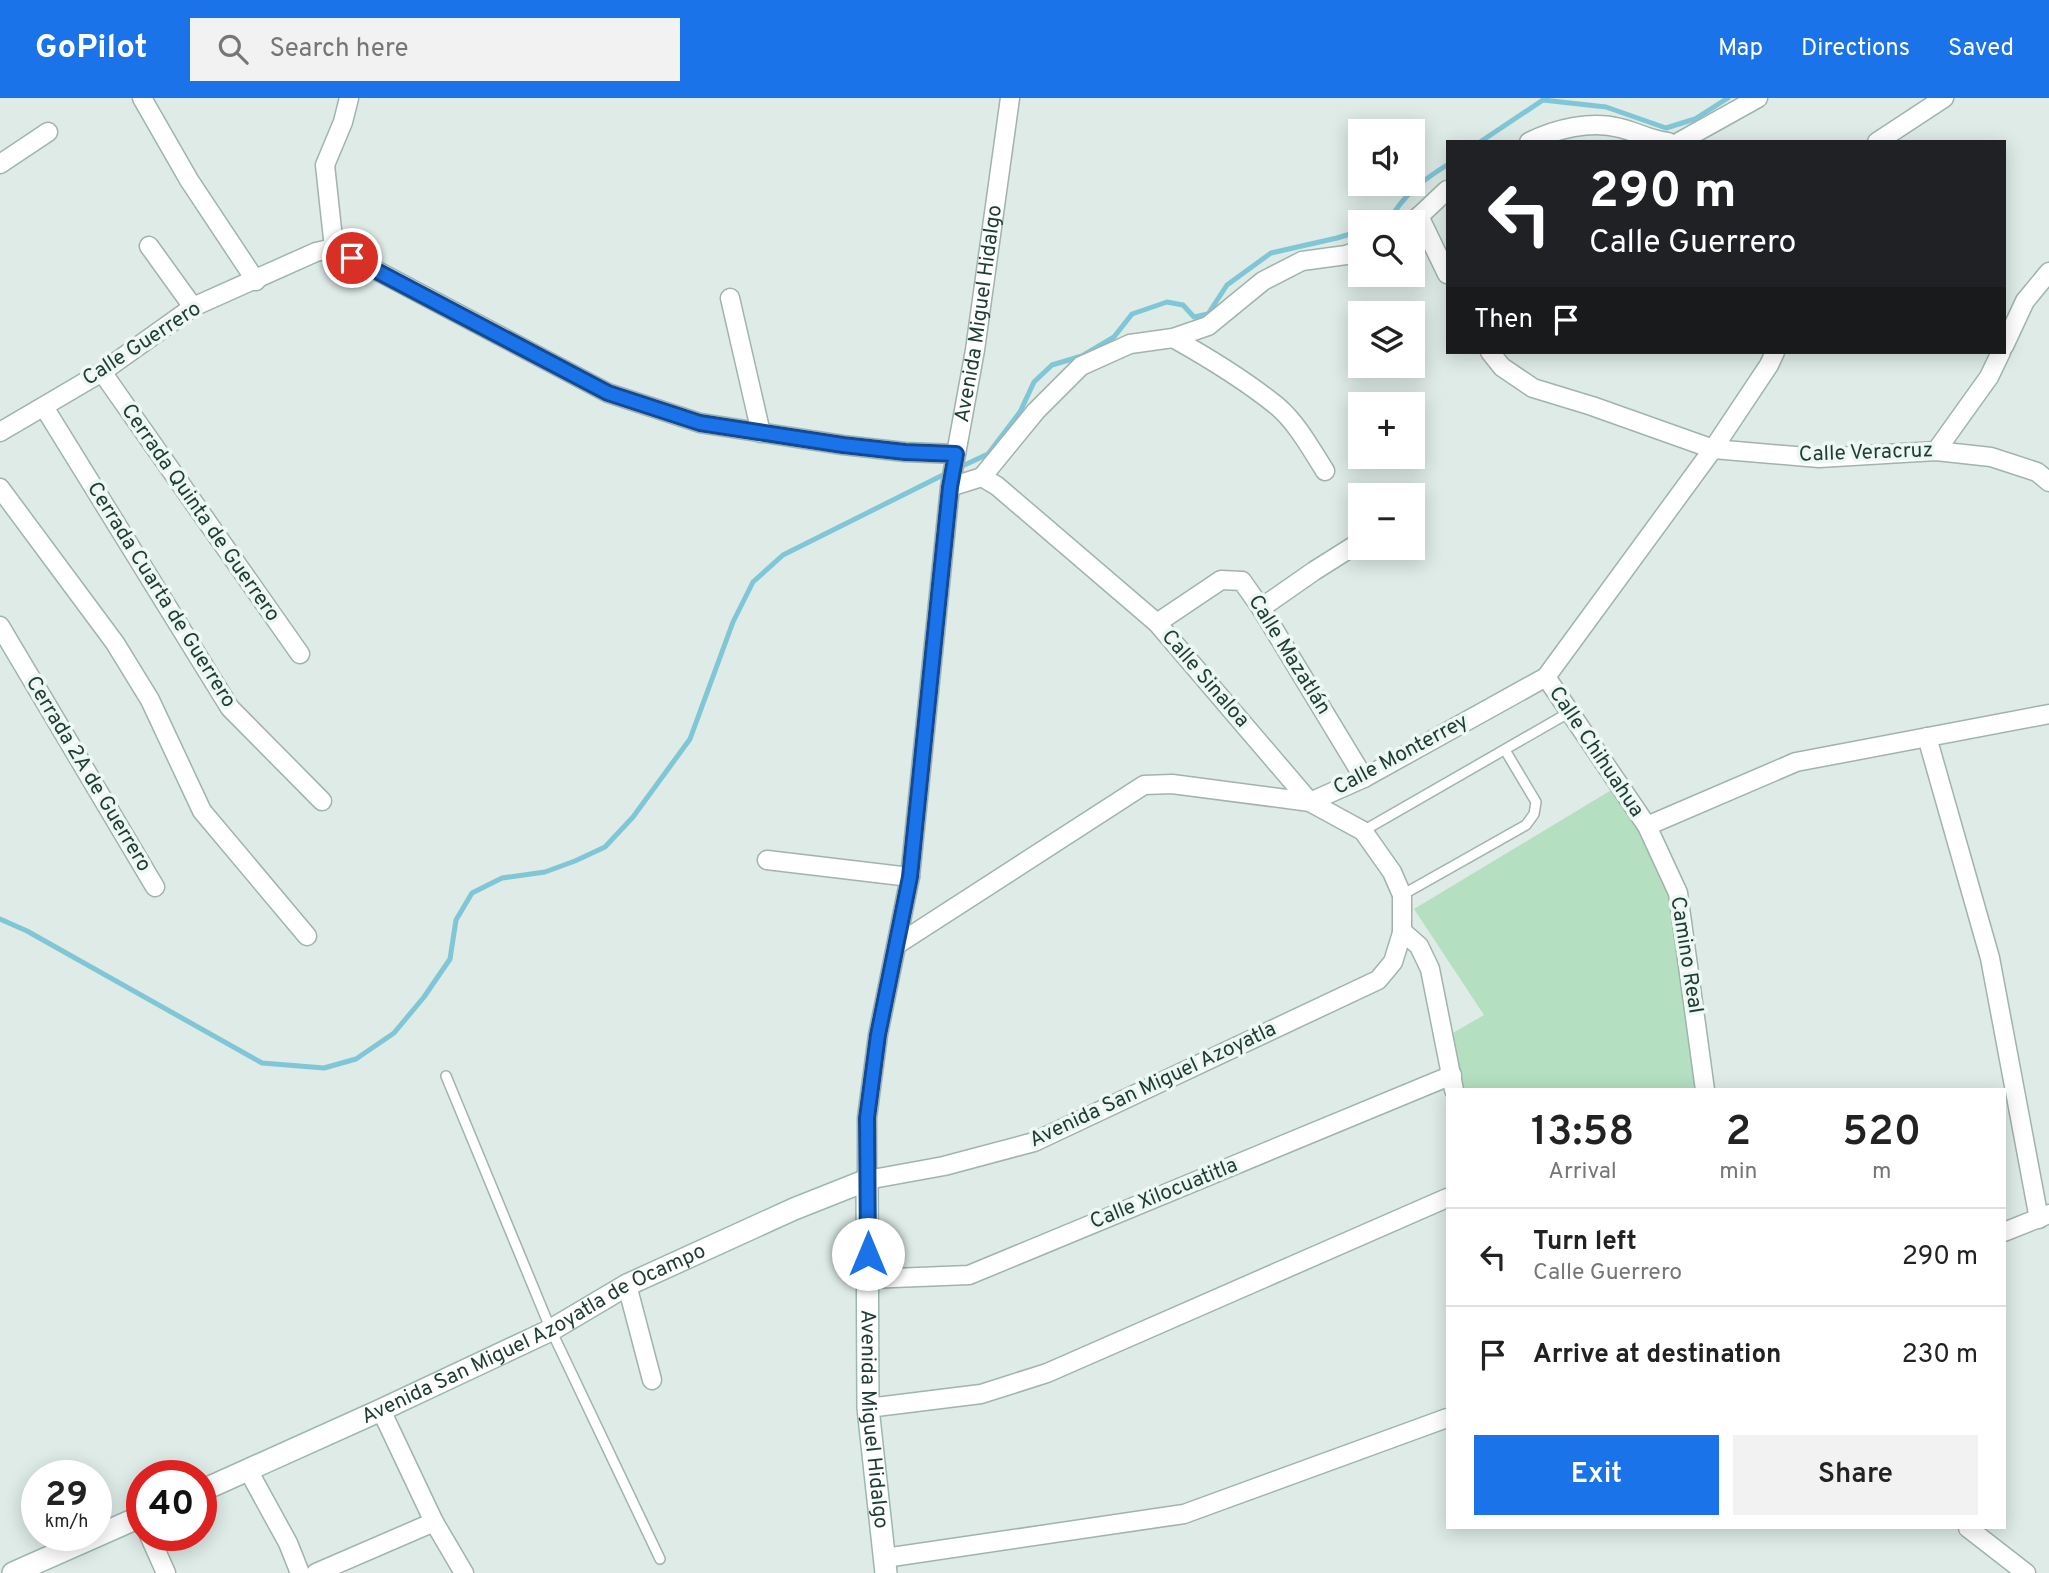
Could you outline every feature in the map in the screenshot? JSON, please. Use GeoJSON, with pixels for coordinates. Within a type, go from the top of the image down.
{"type":"FeatureCollection","features":[{"type":"Feature","properties":{"kind":"street"},"geometry":{"type":"LineString","coordinates":[[142,98],[189,180],[256,281]]}},
{"type":"Feature","properties":{"kind":"street"},"geometry":{"type":"LineString","coordinates":[[349,98],[343,122],[326,165],[334,248],[608,393],[700,423],[905,452],[956,454]]}},
{"type":"Feature","properties":{"kind":"street","name":"Avenida Miguel Hidalgo"},"geometry":{"type":"LineString","coordinates":[[886,1566],[868,1408],[867,1118],[878,1035],[910,877],[950,487],[975,350],[1010,98]]}},
{"type":"Feature","properties":{"kind":"street"},"geometry":{"type":"LineString","coordinates":[[1683,140],[1758,98]]}},
{"type":"Feature","properties":{"kind":"street"},"geometry":{"type":"LineString","coordinates":[[1880,140],[1944,98]]}},
{"type":"Feature","properties":{"kind":"street"},"geometry":{"type":"LineString","coordinates":[[1535,140],[1583,125],[1619,128],[1655,140]]}},
{"type":"Feature","properties":{"kind":"street"},"geometry":{"type":"LineString","coordinates":[[0,164],[48,132]]}},
{"type":"Feature","properties":{"kind":"street"},"geometry":{"type":"LineString","coordinates":[[1425,211],[1446,191]]}},
{"type":"Feature","properties":{"kind":"street"},"geometry":{"type":"LineString","coordinates":[[1425,236],[1446,272]]}},
{"type":"Feature","properties":{"kind":"street"},"geometry":{"type":"LineString","coordinates":[[149,246],[193,307]]}},
{"type":"Feature","properties":{"kind":"street","name":"Calle Guerrero"},"geometry":{"type":"LineString","coordinates":[[0,432],[102,372],[193,307],[316,252],[334,248]]}},
{"type":"Feature","properties":{"kind":"street"},"geometry":{"type":"LineString","coordinates":[[950,487],[982,477],[1036,411],[1081,366],[1130,344],[1173,338],[1208,326],[1263,281],[1302,261],[1348,254]]}},
{"type":"Feature","properties":{"kind":"street"},"geometry":{"type":"LineString","coordinates":[[2006,342],[2025,300],[2049,272]]}},
{"type":"Feature","properties":{"kind":"street"},"geometry":{"type":"LineString","coordinates":[[730,298],[761,433]]}},
{"type":"Feature","properties":{"kind":"street"},"geometry":{"type":"LineString","coordinates":[[1173,338],[1214,362],[1278,407],[1297,429],[1325,471]]}},
{"type":"Feature","properties":{"kind":"street","name":"Calle Veracruz"},"geometry":{"type":"LineString","coordinates":[[1492,354],[1502,367],[1533,388],[1713,450],[1819,458],[1936,450],[1991,457],[2037,472],[2049,482]]}},
{"type":"Feature","properties":{"kind":"street","name":"Calle Monterrey"},"geometry":{"type":"LineString","coordinates":[[898,944],[1144,785],[1172,785],[1310,802],[1364,778],[1546,677],[1713,450],[1774,354]]}},
{"type":"Feature","properties":{"kind":"street"},"geometry":{"type":"LineString","coordinates":[[1936,450],[1989,377],[2000,354]]}},
{"type":"Feature","properties":{"kind":"street","name":"Cerrada Quinta de Guerrero"},"geometry":{"type":"LineString","coordinates":[[102,372],[300,654]]}},
{"type":"Feature","properties":{"kind":"street","name":"Cerrada Cuarta de Guerrero"},"geometry":{"type":"LineString","coordinates":[[44,407],[230,708],[323,801]]}},
{"type":"Feature","properties":{"kind":"street","name":"Calle Sinaloa"},"geometry":{"type":"LineString","coordinates":[[982,477],[1017,503],[1157,623],[1310,802],[1363,831],[1392,872],[1402,895],[1402,932]]}},
{"type":"Feature","properties":{"kind":"street"},"geometry":{"type":"LineString","coordinates":[[0,488],[115,643],[143,688],[202,811],[307,936]]}},
{"type":"Feature","properties":{"kind":"street"},"geometry":{"type":"LineString","coordinates":[[1261,608],[1348,550]]}},
{"type":"Feature","properties":{"kind":"street","name":"Calle Mazatlán"},"geometry":{"type":"LineString","coordinates":[[1157,623],[1221,580],[1242,581],[1364,778]]}},
{"type":"Feature","properties":{"kind":"street","name":"Cerrada 2A de Guerrero"},"geometry":{"type":"LineString","coordinates":[[0,626],[155,887]]}},
{"type":"Feature","properties":{"kind":"street","name":"Calle Chihuahua"},"geometry":{"type":"LineString","coordinates":[[1546,677],[1647,826]]}},
{"type":"Feature","properties":{"kind":"street"},"geometry":{"type":"LineString","coordinates":[[1647,826],[1796,762],[2049,714]]}},
{"type":"Feature","properties":{"kind":"street"},"geometry":{"type":"LineString","coordinates":[[1927,737],[1990,958],[2044,1217],[2006,1231]]}},
{"type":"Feature","properties":{"kind":"street","name":"Camino Real"},"geometry":{"type":"LineString","coordinates":[[1647,826],[1678,893],[1705,1088]]}},
{"type":"Feature","properties":{"kind":"street"},"geometry":{"type":"LineString","coordinates":[[766,860],[910,877]]}},
{"type":"Feature","properties":{"kind":"street"},"geometry":{"type":"LineString","coordinates":[[1402,932],[1419,946],[1430,969],[1453,1083]]}},
{"type":"Feature","properties":{"kind":"street","name":"Avenida San Miguel Azoyatla"},"geometry":{"type":"LineString","coordinates":[[867,1180],[944,1166],[1034,1142],[1378,981],[1393,962],[1402,932]]}},
{"type":"Feature","properties":{"kind":"street","name":"Calle Xilocuatitla"},"geometry":{"type":"LineString","coordinates":[[868,1279],[969,1275],[1453,1083]]}},
{"type":"Feature","properties":{"kind":"street","name":"Avenida San Miguel Azoyatla de Ocampo"},"geometry":{"type":"LineString","coordinates":[[217,1483],[551,1330],[627,1285],[794,1209],[867,1180]]}},
{"type":"Feature","properties":{"kind":"street"},"geometry":{"type":"LineString","coordinates":[[868,1408],[981,1394],[1047,1373],[1446,1198]]}},
{"type":"Feature","properties":{"kind":"street"},"geometry":{"type":"LineString","coordinates":[[627,1285],[652,1380]]}},
{"type":"Feature","properties":{"kind":"street"},"geometry":{"type":"LineString","coordinates":[[381,1410],[434,1522],[464,1573]]}},
{"type":"Feature","properties":{"kind":"street"},"geometry":{"type":"LineString","coordinates":[[886,1566],[1184,1514],[1446,1418]]}},
{"type":"Feature","properties":{"kind":"street"},"geometry":{"type":"LineString","coordinates":[[248,1470],[288,1543],[300,1573]]}},
{"type":"Feature","properties":{"kind":"street"},"geometry":{"type":"LineString","coordinates":[[316,1573],[434,1522]]}},
{"type":"Feature","properties":{"kind":"street"},"geometry":{"type":"LineString","coordinates":[[13,1573],[126,1524]]}},
{"type":"Feature","properties":{"kind":"street"},"geometry":{"type":"LineString","coordinates":[[1969,1529],[2026,1573]]}},
{"type":"Feature","properties":{"kind":"street"},"geometry":{"type":"LineString","coordinates":[[156,1551],[166,1573]]}},
{"type":"Feature","properties":{"kind":"lane"},"geometry":{"type":"LineString","coordinates":[[1363,831],[1570,712]]}},
{"type":"Feature","properties":{"kind":"lane"},"geometry":{"type":"LineString","coordinates":[[1402,895],[1526,825],[1534,814],[1536,802],[1505,750]]}},
{"type":"Feature","properties":{"kind":"lane"},"geometry":{"type":"LineString","coordinates":[[446,1076],[551,1330],[660,1559]]}},
{"type":"Feature","properties":{"kind":"green space"},"geometry":{"type":"Polygon","coordinates":[[[1618,786],[1677,901],[1674,910],[1696,1088],[1462,1088],[1451,1034],[1484,1015],[1414,909],[1618,786]]]}},
{"type":"Feature","properties":{"kind":"waterway"},"geometry":{"type":"LineString","coordinates":[[1483,140],[1543,100],[1606,107],[1666,128],[1695,119],[1728,98]]}},
{"type":"Feature","properties":{"kind":"waterway"},"geometry":{"type":"LineString","coordinates":[[1396,210],[1414,189],[1446,166]]}},
{"type":"Feature","properties":{"kind":"waterway"},"geometry":{"type":"LineString","coordinates":[[956,469],[988,454],[1020,412],[1034,382],[1052,365],[1082,356],[1114,337],[1132,314],[1167,302],[1183,305],[1194,317],[1208,314],[1227,285],[1271,253],[1348,235]]}},
{"type":"Feature","properties":{"kind":"waterway"},"geometry":{"type":"LineString","coordinates":[[0,919],[27,931],[262,1063],[324,1068],[356,1059],[394,1033],[424,997],[450,959],[456,920],[472,893],[502,878],[545,872],[605,847],[633,817],[690,739],[733,622],[753,582],[783,555],[947,473]]}},
{"type":"Feature","properties":{"kind":"route"},"geometry":{"type":"LineString","coordinates":[[352,258],[608,393],[700,423],[843,445],[956,454],[950,487],[910,877],[878,1035],[867,1118],[868,1254]]}}]}
